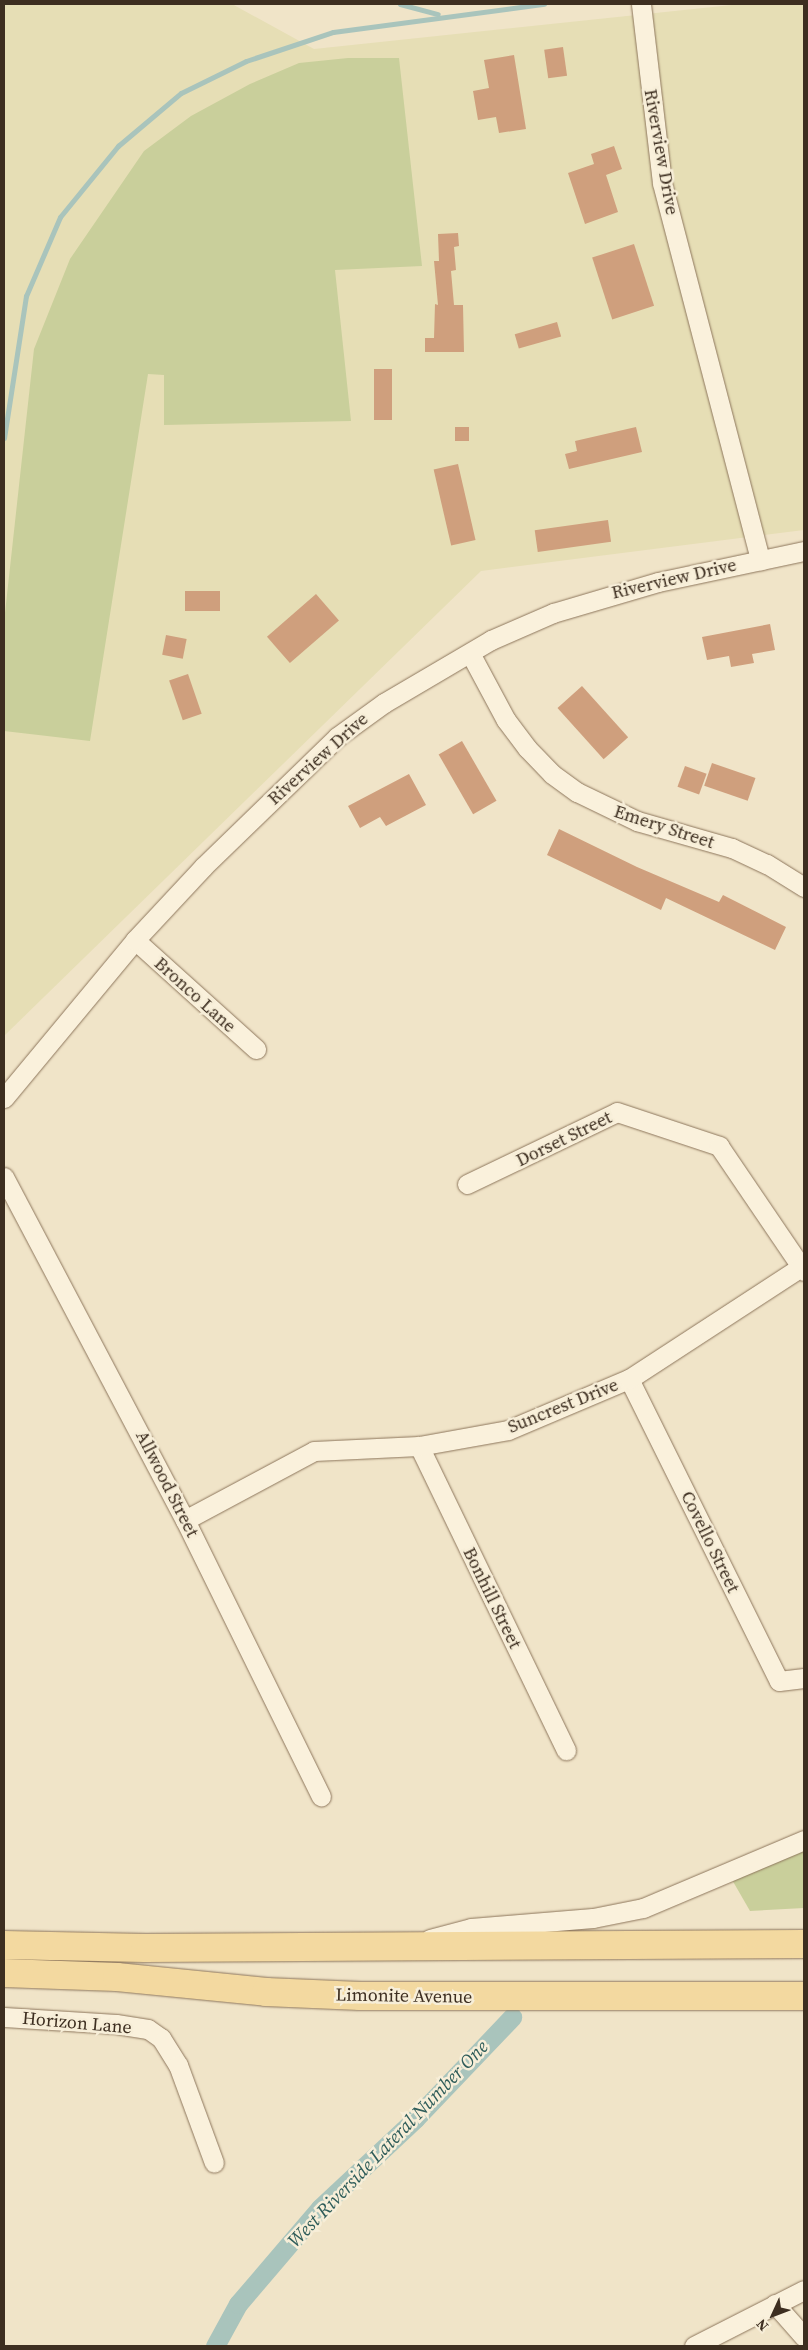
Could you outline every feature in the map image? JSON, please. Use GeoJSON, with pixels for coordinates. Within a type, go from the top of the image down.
{"type":"FeatureCollection","features":[{"type":"Feature","properties":{"kind":"main road"},"geometry":{"type":"LineString","coordinates":[[4,1945],[804,1944]]}},
{"type":"Feature","properties":{"kind":"main road","name":"Limonite Avenue"},"geometry":{"type":"LineString","coordinates":[[4,1973],[117,1977],[266,1992],[360,1996],[804,1996]]}},
{"type":"Feature","properties":{"kind":"street","name":"Riverview Drive"},"geometry":{"type":"LineString","coordinates":[[641,7],[662,183],[760,560]]}},
{"type":"Feature","properties":{"kind":"street","name":"Riverview Drive"},"geometry":{"type":"LineString","coordinates":[[4,1098],[135,940],[203,866],[338,737],[384,703],[470,652],[553,613],[603,596],[804,551]]}},
{"type":"Feature","properties":{"kind":"street","name":"Emery Street"},"geometry":{"type":"LineString","coordinates":[[470,652],[506,720],[527,748],[552,774],[577,792],[637,821],[732,848],[767,864],[804,887]]}},
{"type":"Feature","properties":{"kind":"street","name":"Bronco Lane"},"geometry":{"type":"LineString","coordinates":[[135,940],[256,1049]]}},
{"type":"Feature","properties":{"kind":"street","name":"Dorset Street"},"geometry":{"type":"LineString","coordinates":[[467,1184],[617,1112],[719,1146],[803,1267]]}},
{"type":"Feature","properties":{"kind":"street","name":"Allwood Street"},"geometry":{"type":"LineString","coordinates":[[4,1177],[185,1520],[321,1796]]}},
{"type":"Feature","properties":{"kind":"street","name":"Suncrest Drive"},"geometry":{"type":"LineString","coordinates":[[185,1520],[314,1451],[418,1446],[508,1430],[629,1380],[803,1267]]}},
{"type":"Feature","properties":{"kind":"street","name":"Covello Street"},"geometry":{"type":"LineString","coordinates":[[629,1380],[779,1681],[804,1678]]}},
{"type":"Feature","properties":{"kind":"street","name":"Bonhill Street"},"geometry":{"type":"LineString","coordinates":[[418,1446],[566,1750]]}},
{"type":"Feature","properties":{"kind":"street"},"geometry":{"type":"LineString","coordinates":[[402,1946],[470,1928],[593,1918],[643,1908],[804,1840]]}},
{"type":"Feature","properties":{"kind":"street","name":"Horizon Lane"},"geometry":{"type":"LineString","coordinates":[[4,2017],[116,2024],[148,2029],[161,2038],[178,2064],[214,2164]]}},
{"type":"Feature","properties":{"kind":"street"},"geometry":{"type":"LineString","coordinates":[[694,2346],[804,2290]]}},
{"type":"Feature","properties":{"kind":"street"},"geometry":{"type":"LineString","coordinates":[[775,2304],[804,2338]]}},
{"type":"Feature","properties":{"kind":"shaded area"},"geometry":{"type":"Polygon","coordinates":[[[4,4],[232,4],[314,49],[741,4],[804,4],[804,530],[481,571],[4,1036],[4,4]]]}},
{"type":"Feature","properties":{"kind":"green space"},"geometry":{"type":"Polygon","coordinates":[[[348,58],[399,58],[422,266],[335,270],[351,421],[164,425],[164,375],[148,374],[90,741],[4,731],[4,622],[34,349],[70,259],[144,151],[191,116],[250,84],[299,63],[348,58]]]}},
{"type":"Feature","properties":{"kind":"green space"},"geometry":{"type":"Polygon","coordinates":[[[804,1848],[804,1908],[750,1911],[731,1878],[804,1848]]]}},
{"type":"Feature","properties":{"kind":"building"},"geometry":{"type":"Polygon","coordinates":[[[563,47],[567,76],[548,78],[544,50],[563,47]]]}},
{"type":"Feature","properties":{"kind":"building"},"geometry":{"type":"Polygon","coordinates":[[[514,55],[526,129],[499,133],[496,117],[478,120],[473,91],[489,88],[484,60],[514,55]]]}},
{"type":"Feature","properties":{"kind":"building"},"geometry":{"type":"Polygon","coordinates":[[[614,146],[622,169],[606,175],[618,212],[585,224],[568,173],[594,164],[591,154],[614,146]]]}},
{"type":"Feature","properties":{"kind":"building"},"geometry":{"type":"Polygon","coordinates":[[[458,233],[459,246],[454,247],[456,270],[451,271],[454,305],[463,305],[464,352],[425,352],[425,338],[434,338],[435,304],[438,305],[434,261],[439,261],[438,234],[458,233]]]}},
{"type":"Feature","properties":{"kind":"building"},"geometry":{"type":"Polygon","coordinates":[[[634,244],[654,306],[612,319],[592,258],[634,244]]]}},
{"type":"Feature","properties":{"kind":"building"},"geometry":{"type":"Polygon","coordinates":[[[557,322],[561,336],[519,349],[515,334],[557,322]]]}},
{"type":"Feature","properties":{"kind":"building"},"geometry":{"type":"Polygon","coordinates":[[[374,369],[392,369],[392,420],[374,420],[374,369]]]}},
{"type":"Feature","properties":{"kind":"building"},"geometry":{"type":"Polygon","coordinates":[[[455,427],[469,427],[469,441],[455,441],[455,427]]]}},
{"type":"Feature","properties":{"kind":"building"},"geometry":{"type":"Polygon","coordinates":[[[636,427],[642,452],[569,469],[565,454],[577,451],[575,441],[636,427]]]}},
{"type":"Feature","properties":{"kind":"building"},"geometry":{"type":"Polygon","coordinates":[[[458,464],[476,540],[451,546],[434,470],[458,464]]]}},
{"type":"Feature","properties":{"kind":"building"},"geometry":{"type":"Polygon","coordinates":[[[608,520],[611,542],[538,552],[535,530],[608,520]]]}},
{"type":"Feature","properties":{"kind":"building"},"geometry":{"type":"Polygon","coordinates":[[[185,591],[220,591],[220,611],[185,611],[185,591]]]}},
{"type":"Feature","properties":{"kind":"building"},"geometry":{"type":"Polygon","coordinates":[[[316,594],[339,620],[290,663],[267,637],[316,594]]]}},
{"type":"Feature","properties":{"kind":"building"},"geometry":{"type":"Polygon","coordinates":[[[770,624],[775,650],[752,654],[754,663],[731,667],[729,656],[707,660],[702,637],[770,624]]]}},
{"type":"Feature","properties":{"kind":"building"},"geometry":{"type":"Polygon","coordinates":[[[166,635],[187,639],[183,659],[162,655],[166,635]]]}},
{"type":"Feature","properties":{"kind":"building"},"geometry":{"type":"Polygon","coordinates":[[[188,674],[202,714],[183,720],[169,681],[188,674]]]}},
{"type":"Feature","properties":{"kind":"building"},"geometry":{"type":"Polygon","coordinates":[[[582,686],[628,737],[604,759],[557,708],[582,686]]]}},
{"type":"Feature","properties":{"kind":"building"},"geometry":{"type":"Polygon","coordinates":[[[462,741],[497,801],[473,814],[439,755],[462,741]]]}},
{"type":"Feature","properties":{"kind":"building"},"geometry":{"type":"Polygon","coordinates":[[[712,763],[755,778],[748,801],[704,786],[712,763]]]}},
{"type":"Feature","properties":{"kind":"building"},"geometry":{"type":"Polygon","coordinates":[[[685,766],[707,774],[699,795],[677,787],[685,766]]]}},
{"type":"Feature","properties":{"kind":"building"},"geometry":{"type":"Polygon","coordinates":[[[409,774],[426,805],[386,826],[380,817],[360,828],[348,806],[409,774]]]}},
{"type":"Feature","properties":{"kind":"building"},"geometry":{"type":"Polygon","coordinates":[[[559,829],[637,867],[719,902],[723,895],[786,927],[775,950],[666,898],[661,910],[547,855],[559,829]]]}},
{"type":"Feature","properties":{"kind":"waterway"},"geometry":{"type":"LineString","coordinates":[[400,4],[438,14]]}},
{"type":"Feature","properties":{"kind":"waterway"},"geometry":{"type":"LineString","coordinates":[[4,438],[26,296],[60,217],[118,146],[181,93],[246,61],[333,32],[544,4]]}},
{"type":"Feature","properties":{"kind":"waterway","name":"West Riverside Lateral Number One"},"geometry":{"type":"LineString","coordinates":[[215,2346],[238,2304],[320,2208],[415,2119],[512,2017]]}}]}
